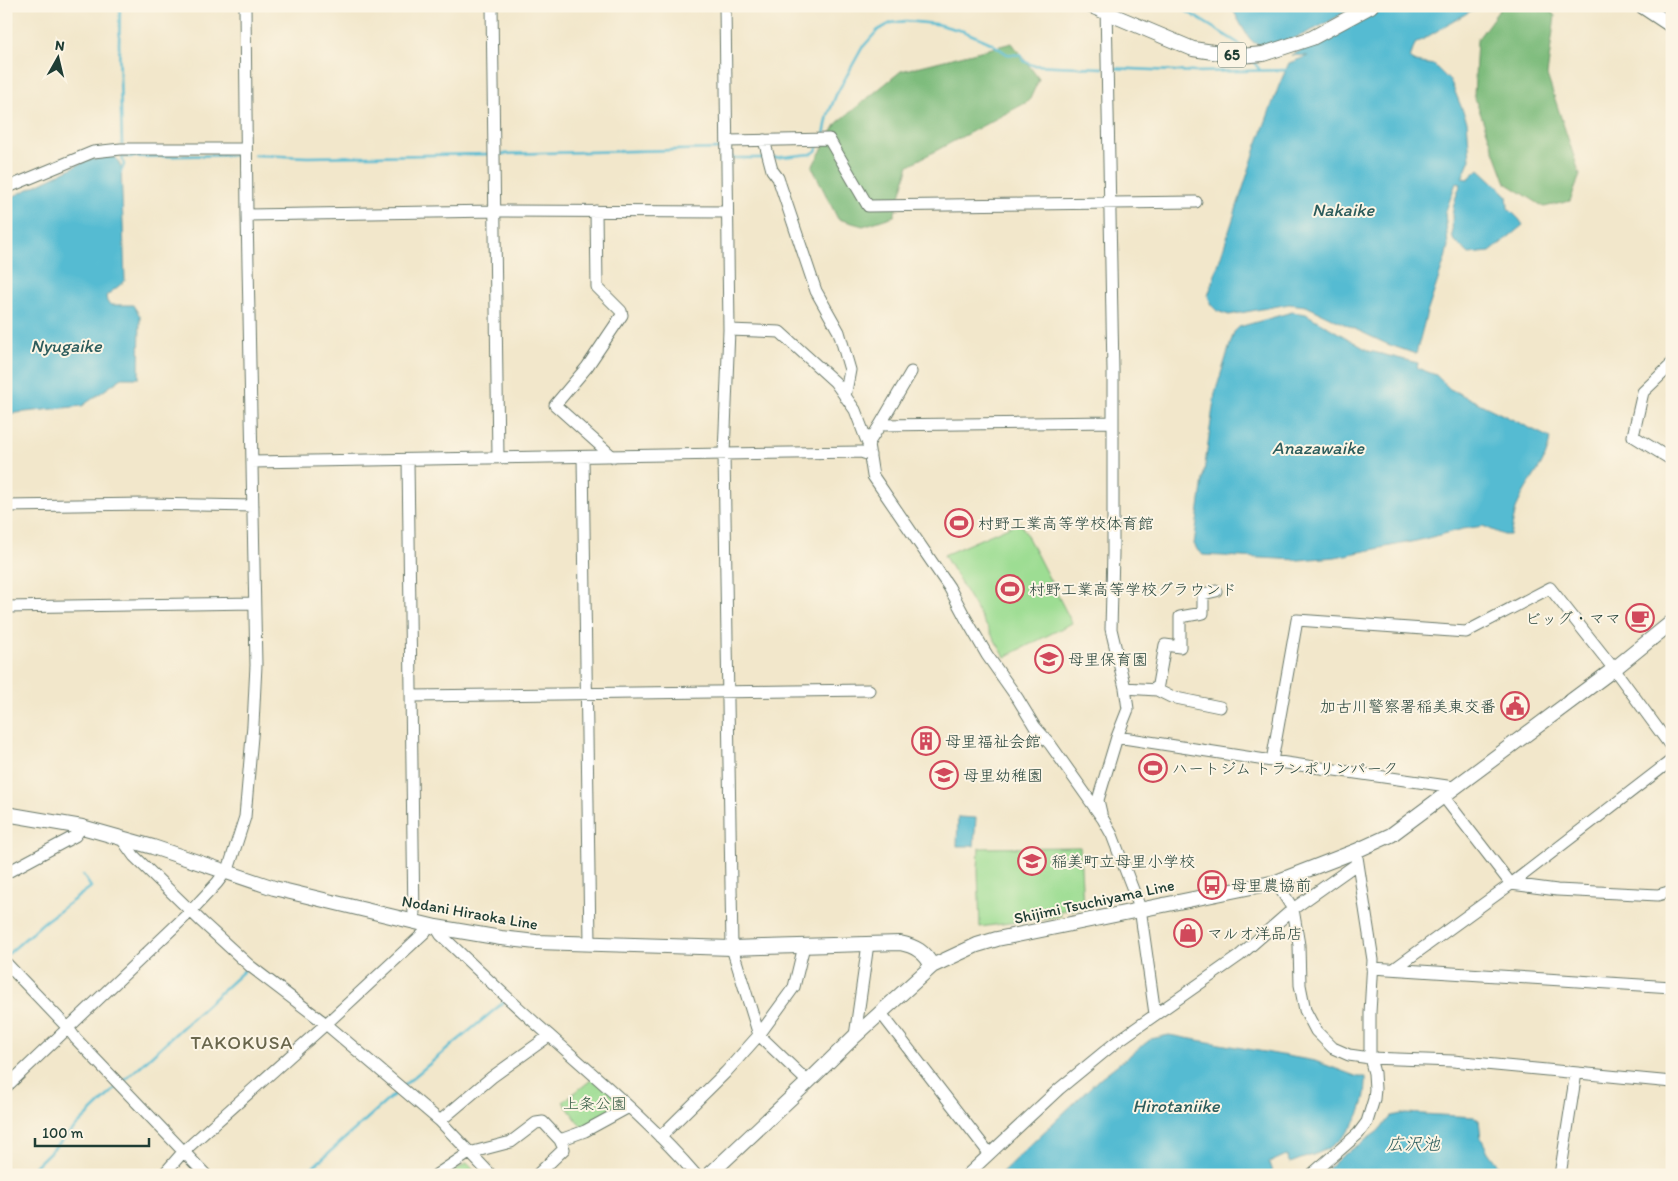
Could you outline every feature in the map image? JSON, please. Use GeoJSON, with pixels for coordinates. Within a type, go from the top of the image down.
{"type":"FeatureCollection","features":[{"type":"Feature","properties":{"kind":"main road","name":"65"},"geometry":{"type":"LineString","coordinates":[[1091,6],[1106,10],[1193,49],[1240,56],[1263,54],[1312,38],[1371,6]]}},
{"type":"Feature","properties":{"kind":"main road"},"geometry":{"type":"LineString","coordinates":[[1642,6],[1672,26]]}},
{"type":"Feature","properties":{"kind":"main road","name":"Shijimi Tsuchiyama Line"},"geometry":{"type":"LineString","coordinates":[[709,1175],[880,1012],[932,966],[997,938],[1276,882],[1357,857],[1391,835],[1614,669],[1672,622]]}},
{"type":"Feature","properties":{"kind":"main road","name":"Nodani Hiraoka Line"},"geometry":{"type":"LineString","coordinates":[[6,814],[82,827],[153,847],[274,888],[433,926],[501,938],[536,942],[732,948],[900,943],[920,950],[929,959],[932,966]]}},
{"type":"Feature","properties":{"kind":"street"},"geometry":{"type":"LineString","coordinates":[[6,1087],[191,911],[217,883],[230,867],[245,817],[251,756],[256,667],[245,6]]}},
{"type":"Feature","properties":{"kind":"street"},"geometry":{"type":"LineString","coordinates":[[492,6],[498,458]]}},
{"type":"Feature","properties":{"kind":"street"},"geometry":{"type":"LineString","coordinates":[[725,6],[729,330],[724,454],[732,948],[760,1035],[808,1082]]}},
{"type":"Feature","properties":{"kind":"street"},"geometry":{"type":"LineString","coordinates":[[1103,819],[1098,800],[1117,737],[1128,709],[1126,688],[1111,629],[1114,514],[1106,10]]}},
{"type":"Feature","properties":{"kind":"street"},"geometry":{"type":"LineString","coordinates":[[727,140],[828,139],[868,206],[1196,202]]}},
{"type":"Feature","properties":{"kind":"street"},"geometry":{"type":"LineString","coordinates":[[764,140],[772,170],[778,178],[816,291],[839,332],[850,370],[845,397]]}},
{"type":"Feature","properties":{"kind":"street"},"geometry":{"type":"LineString","coordinates":[[6,188],[93,152],[121,149],[246,149]]}},
{"type":"Feature","properties":{"kind":"street"},"geometry":{"type":"LineString","coordinates":[[247,215],[495,211],[728,212]]}},
{"type":"Feature","properties":{"kind":"street"},"geometry":{"type":"LineString","coordinates":[[596,212],[597,288],[621,311],[622,315],[587,367],[555,405],[613,457]]}},
{"type":"Feature","properties":{"kind":"street"},"geometry":{"type":"LineString","coordinates":[[729,330],[780,332],[835,382],[854,410],[869,450],[873,476],[941,574],[987,655],[1035,727],[1050,744],[1103,819],[1112,835],[1140,908],[1155,1014]]}},
{"type":"Feature","properties":{"kind":"street"},"geometry":{"type":"LineString","coordinates":[[1671,366],[1643,392],[1633,436],[1672,460]]}},
{"type":"Feature","properties":{"kind":"street"},"geometry":{"type":"LineString","coordinates":[[869,450],[880,425],[911,372]]}},
{"type":"Feature","properties":{"kind":"street"},"geometry":{"type":"LineString","coordinates":[[880,425],[1112,422]]}},
{"type":"Feature","properties":{"kind":"street"},"geometry":{"type":"LineString","coordinates":[[252,462],[613,457],[861,452],[869,450]]}},
{"type":"Feature","properties":{"kind":"street"},"geometry":{"type":"LineString","coordinates":[[583,457],[590,943]]}},
{"type":"Feature","properties":{"kind":"street"},"geometry":{"type":"LineString","coordinates":[[408,460],[414,921]]}},
{"type":"Feature","properties":{"kind":"street"},"geometry":{"type":"LineString","coordinates":[[6,506],[146,504],[253,506]]}},
{"type":"Feature","properties":{"kind":"street"},"geometry":{"type":"LineString","coordinates":[[1272,761],[1297,620],[1466,632],[1550,588],[1614,669],[1672,748]]}},
{"type":"Feature","properties":{"kind":"street"},"geometry":{"type":"LineString","coordinates":[[1157,690],[1165,645],[1180,647],[1180,617],[1203,613],[1203,594],[1216,591]]}},
{"type":"Feature","properties":{"kind":"street"},"geometry":{"type":"LineString","coordinates":[[6,607],[254,603]]}},
{"type":"Feature","properties":{"kind":"street"},"geometry":{"type":"LineString","coordinates":[[1126,688],[1157,690],[1171,697],[1220,707]]}},
{"type":"Feature","properties":{"kind":"street"},"geometry":{"type":"LineString","coordinates":[[412,696],[870,690]]}},
{"type":"Feature","properties":{"kind":"street"},"geometry":{"type":"LineString","coordinates":[[1117,737],[1448,791],[1509,881]]}},
{"type":"Feature","properties":{"kind":"street"},"geometry":{"type":"LineString","coordinates":[[1394,969],[1672,760]]}},
{"type":"Feature","properties":{"kind":"street"},"geometry":{"type":"LineString","coordinates":[[6,873],[75,836],[82,827]]}},
{"type":"Feature","properties":{"kind":"street"},"geometry":{"type":"LineString","coordinates":[[120,838],[134,856],[250,966],[326,1024],[440,1121],[492,1175]]}},
{"type":"Feature","properties":{"kind":"street"},"geometry":{"type":"LineString","coordinates":[[967,1175],[1059,1089],[1115,1043],[1239,956],[1357,857]]}},
{"type":"Feature","properties":{"kind":"street"},"geometry":{"type":"LineString","coordinates":[[1310,1175],[1358,1134],[1367,1122],[1374,1100],[1374,1073],[1370,1058],[1372,964],[1357,857]]}},
{"type":"Feature","properties":{"kind":"street"},"geometry":{"type":"LineString","coordinates":[[1372,964],[1390,963],[1509,881],[1557,890],[1658,895],[1672,891]]}},
{"type":"Feature","properties":{"kind":"street"},"geometry":{"type":"LineString","coordinates":[[1276,882],[1293,910],[1299,945],[1300,985],[1305,1010],[1316,1031],[1332,1048],[1349,1055],[1370,1058],[1453,1062],[1672,1082]]}},
{"type":"Feature","properties":{"kind":"street"},"geometry":{"type":"LineString","coordinates":[[163,1175],[184,1151],[433,926],[549,1036],[596,1076],[660,1136],[696,1175]]}},
{"type":"Feature","properties":{"kind":"street"},"geometry":{"type":"LineString","coordinates":[[855,1036],[868,944]]}},
{"type":"Feature","properties":{"kind":"street"},"geometry":{"type":"LineString","coordinates":[[660,1136],[720,1079],[760,1035],[794,987],[804,946]]}},
{"type":"Feature","properties":{"kind":"street"},"geometry":{"type":"LineString","coordinates":[[6,963],[206,1175]]}},
{"type":"Feature","properties":{"kind":"street"},"geometry":{"type":"LineString","coordinates":[[1372,964],[1394,969],[1672,987]]}},
{"type":"Feature","properties":{"kind":"street"},"geometry":{"type":"LineString","coordinates":[[880,1012],[989,1153]]}},
{"type":"Feature","properties":{"kind":"street"},"geometry":{"type":"LineString","coordinates":[[440,1121],[492,1077],[549,1036]]}},
{"type":"Feature","properties":{"kind":"street"},"geometry":{"type":"LineString","coordinates":[[1560,1175],[1576,1073]]}},
{"type":"Feature","properties":{"kind":"street"},"geometry":{"type":"LineString","coordinates":[[560,1140],[585,1131],[629,1107]]}},
{"type":"Feature","properties":{"kind":"street"},"geometry":{"type":"LineString","coordinates":[[436,1175],[470,1153],[511,1142],[536,1123],[543,1122],[560,1140],[564,1149],[537,1175]]}},
{"type":"Feature","properties":{"kind":"green space"},"geometry":{"type":"Polygon","coordinates":[[[1502,6],[1546,6],[1555,16],[1547,75],[1580,175],[1570,201],[1544,207],[1506,183],[1474,96],[1477,40],[1502,6]]]}},
{"type":"Feature","properties":{"kind":"green space"},"geometry":{"type":"Polygon","coordinates":[[[1012,43],[1039,79],[1029,101],[909,165],[894,216],[863,226],[838,219],[812,167],[837,123],[901,71],[1012,43]]]}},
{"type":"Feature","properties":{"kind":"green space","name":"村野工業高等学校グラウンド"},"geometry":{"type":"Polygon","coordinates":[[[1020,522],[1072,623],[1005,657],[944,555],[1020,522]]]}},
{"type":"Feature","properties":{"kind":"green space"},"geometry":{"type":"Polygon","coordinates":[[[1080,847],[1083,908],[1060,911],[1061,916],[980,927],[979,848],[1080,847]]]}},
{"type":"Feature","properties":{"kind":"green space","name":"上条公園"},"geometry":{"type":"Polygon","coordinates":[[[596,1076],[629,1107],[585,1131],[563,1102],[596,1076]]]}},
{"type":"Feature","properties":{"kind":"green space"},"geometry":{"type":"Polygon","coordinates":[[[467,1163],[479,1175],[448,1175],[467,1163]]]}},
{"type":"Feature","properties":{"kind":"water"},"geometry":{"type":"Polygon","coordinates":[[[1231,6],[1355,6],[1305,34],[1275,44],[1262,45],[1250,39],[1231,6]]]}},
{"type":"Feature","properties":{"kind":"water","name":"Nakaike"},"geometry":{"type":"Polygon","coordinates":[[[1383,6],[1479,6],[1415,44],[1410,58],[1415,62],[1434,65],[1451,82],[1467,121],[1470,159],[1462,178],[1468,179],[1479,169],[1507,195],[1508,208],[1523,225],[1490,252],[1469,254],[1453,239],[1453,210],[1461,184],[1456,183],[1445,213],[1448,246],[1445,259],[1426,316],[1416,354],[1387,344],[1306,306],[1289,304],[1229,315],[1217,311],[1212,306],[1208,296],[1257,145],[1280,83],[1289,63],[1308,56],[1291,55],[1383,6]]]}},
{"type":"Feature","properties":{"kind":"water","name":"Nyugaike"},"geometry":{"type":"Polygon","coordinates":[[[115,156],[121,167],[125,281],[106,296],[107,302],[111,305],[133,305],[140,316],[139,378],[122,378],[82,406],[6,414],[6,200],[88,160],[115,156]]]}},
{"type":"Feature","properties":{"kind":"water","name":"Anazawaike"},"geometry":{"type":"Polygon","coordinates":[[[1292,312],[1306,314],[1369,351],[1418,363],[1417,368],[1436,375],[1450,389],[1550,438],[1545,457],[1522,495],[1515,511],[1510,535],[1504,535],[1483,526],[1335,557],[1299,560],[1203,555],[1198,551],[1194,544],[1215,393],[1234,332],[1239,327],[1292,312]]]}},
{"type":"Feature","properties":{"kind":"water"},"geometry":{"type":"Polygon","coordinates":[[[958,817],[976,818],[974,846],[957,846],[958,817]]]}},
{"type":"Feature","properties":{"kind":"water","name":"Hirotaniike"},"geometry":{"type":"Polygon","coordinates":[[[1169,1035],[1315,1061],[1358,1077],[1366,1077],[1364,1099],[1357,1119],[1345,1135],[1327,1149],[1290,1163],[1286,1155],[1269,1163],[1273,1175],[999,1175],[1100,1078],[1151,1039],[1169,1035]]]}},
{"type":"Feature","properties":{"kind":"water","name":"広沢池"},"geometry":{"type":"Polygon","coordinates":[[[1406,1113],[1474,1117],[1479,1120],[1481,1138],[1488,1152],[1505,1175],[1321,1175],[1341,1157],[1377,1132],[1392,1116],[1406,1113]]]}},
{"type":"Feature","properties":{"kind":"waterway"},"geometry":{"type":"LineString","coordinates":[[120,6],[119,44],[122,145]]}},
{"type":"Feature","properties":{"kind":"waterway"},"geometry":{"type":"LineString","coordinates":[[1178,6],[1238,43],[1243,50]]}},
{"type":"Feature","properties":{"kind":"waterway"},"geometry":{"type":"LineString","coordinates":[[824,135],[828,115],[836,95],[862,48],[878,30],[891,23],[906,21],[936,24],[963,31],[991,43],[1007,54],[1020,55],[1024,61],[1032,65],[1103,68]]}},
{"type":"Feature","properties":{"kind":"waterway"},"geometry":{"type":"LineString","coordinates":[[1252,60],[1260,70]]}},
{"type":"Feature","properties":{"kind":"waterway"},"geometry":{"type":"LineString","coordinates":[[1111,68],[1195,72],[1288,70]]}},
{"type":"Feature","properties":{"kind":"waterway"},"geometry":{"type":"LineString","coordinates":[[772,158],[811,154],[816,151],[820,142]]}},
{"type":"Feature","properties":{"kind":"waterway"},"geometry":{"type":"LineString","coordinates":[[498,154],[722,149]]}},
{"type":"Feature","properties":{"kind":"waterway"},"geometry":{"type":"LineString","coordinates":[[254,155],[308,157],[490,154]]}},
{"type":"Feature","properties":{"kind":"waterway"},"geometry":{"type":"LineString","coordinates":[[120,174],[124,165],[122,157],[239,155]]}},
{"type":"Feature","properties":{"kind":"waterway"},"geometry":{"type":"LineString","coordinates":[[731,156],[733,158],[764,158]]}},
{"type":"Feature","properties":{"kind":"waterway"},"geometry":{"type":"LineString","coordinates":[[8,954],[44,922],[91,887],[83,875]]}},
{"type":"Feature","properties":{"kind":"waterway"},"geometry":{"type":"LineString","coordinates":[[124,1081],[247,968]]}},
{"type":"Feature","properties":{"kind":"waterway"},"geometry":{"type":"LineString","coordinates":[[403,1086],[504,1002]]}},
{"type":"Feature","properties":{"kind":"waterway"},"geometry":{"type":"LineString","coordinates":[[26,1175],[117,1087]]}},
{"type":"Feature","properties":{"kind":"waterway"},"geometry":{"type":"LineString","coordinates":[[304,1175],[399,1090]]}},
{"type":"Feature","properties":{"kind":"place","name":"村野工業高等学校体育館"},"geometry":{"type":"Point","coordinates":[959,523]}},
{"type":"Feature","properties":{"kind":"place","name":"村野工業高等学校グラウンド"},"geometry":{"type":"Point","coordinates":[1010,589]}},
{"type":"Feature","properties":{"kind":"place","name":"ビッグ・ママ"},"geometry":{"type":"Point","coordinates":[1640,618]}},
{"type":"Feature","properties":{"kind":"place","name":"母里保育園"},"geometry":{"type":"Point","coordinates":[1049,659]}},
{"type":"Feature","properties":{"kind":"place","name":"加古川警察署稲美東交番"},"geometry":{"type":"Point","coordinates":[1515,706]}},
{"type":"Feature","properties":{"kind":"place","name":"母里福祉会館"},"geometry":{"type":"Point","coordinates":[926,741]}},
{"type":"Feature","properties":{"kind":"place","name":"ハートジム トランポリンパーク"},"geometry":{"type":"Point","coordinates":[1153,768]}},
{"type":"Feature","properties":{"kind":"place","name":"母里幼稚園"},"geometry":{"type":"Point","coordinates":[944,775]}},
{"type":"Feature","properties":{"kind":"place","name":"稲美町立母里小学校"},"geometry":{"type":"Point","coordinates":[1032,861]}},
{"type":"Feature","properties":{"kind":"place","name":"母里農協前"},"geometry":{"type":"Point","coordinates":[1212,885]}},
{"type":"Feature","properties":{"kind":"place","name":"マルオ洋品店"},"geometry":{"type":"Point","coordinates":[1188,933]}},
{"type":"Feature","properties":{"kind":"district","name":"TAKOKUSA"},"geometry":{"type":"Point","coordinates":[242,1042]}}]}
